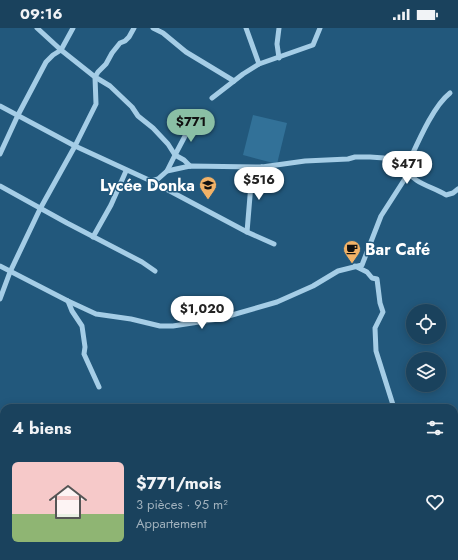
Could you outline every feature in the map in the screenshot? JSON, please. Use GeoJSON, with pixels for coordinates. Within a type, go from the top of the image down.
{"type":"FeatureCollection","features":[{"type":"Feature","properties":{"kind":"street"},"geometry":{"type":"LineString","coordinates":[[37,28],[60,50],[95,77],[110,86],[132,107],[138,116],[153,128],[175,154],[190,166]]}},
{"type":"Feature","properties":{"kind":"street"},"geometry":{"type":"LineString","coordinates":[[0,154],[18,115],[46,62],[53,54],[60,50],[73,28]]}},
{"type":"Feature","properties":{"kind":"street"},"geometry":{"type":"LineString","coordinates":[[0,297],[10,272],[40,209],[96,104],[95,77],[106,64],[116,48],[130,36],[134,28]]}},
{"type":"Feature","properties":{"kind":"street"},"geometry":{"type":"LineString","coordinates":[[153,28],[162,33],[186,52],[234,81]]}},
{"type":"Feature","properties":{"kind":"street"},"geometry":{"type":"LineString","coordinates":[[246,28],[259,64]]}},
{"type":"Feature","properties":{"kind":"street"},"geometry":{"type":"LineString","coordinates":[[279,28],[279,58]]}},
{"type":"Feature","properties":{"kind":"street"},"geometry":{"type":"LineString","coordinates":[[212,98],[259,64],[312,45],[320,28]]}},
{"type":"Feature","properties":{"kind":"street"},"geometry":{"type":"LineString","coordinates":[[450,93],[444,98],[431,116],[406,168],[408,174],[414,180],[446,195],[453,194],[458,188]]}},
{"type":"Feature","properties":{"kind":"street"},"geometry":{"type":"LineString","coordinates":[[0,106],[74,146],[126,171],[151,181],[247,232],[274,244]]}},
{"type":"Feature","properties":{"kind":"street"},"geometry":{"type":"LineString","coordinates":[[151,181],[158,179],[166,171],[194,119]]}},
{"type":"Feature","properties":{"kind":"street"},"geometry":{"type":"LineString","coordinates":[[166,171],[190,166],[262,167],[305,161],[370,156],[384,158],[406,168]]}},
{"type":"Feature","properties":{"kind":"street"},"geometry":{"type":"LineString","coordinates":[[247,232],[251,184],[262,167]]}},
{"type":"Feature","properties":{"kind":"street"},"geometry":{"type":"LineString","coordinates":[[93,237],[111,205],[126,171]]}},
{"type":"Feature","properties":{"kind":"street"},"geometry":{"type":"LineString","coordinates":[[0,266],[96,314],[131,319],[160,326],[188,325],[218,319],[277,302],[313,286],[338,271],[362,264],[381,216],[408,174]]}},
{"type":"Feature","properties":{"kind":"street"},"geometry":{"type":"LineString","coordinates":[[0,186],[40,209],[142,262],[155,271]]}},
{"type":"Feature","properties":{"kind":"street"},"geometry":{"type":"LineString","coordinates":[[355,266],[367,272],[372,278],[377,279],[380,303],[383,312],[375,328],[376,351],[393,404]]}},
{"type":"Feature","properties":{"kind":"street"},"geometry":{"type":"LineString","coordinates":[[68,301],[72,311],[82,326],[85,347],[84,354],[99,386]]}},
{"type":"Feature","properties":{"kind":"shaded area"},"geometry":{"type":"Polygon","coordinates":[[[253,115],[287,123],[277,164],[243,155],[253,115]]]}},
{"type":"Feature","properties":{"kind":"place","name":"Lycée Donka"},"geometry":{"type":"Point","coordinates":[208,200]}},
{"type":"Feature","properties":{"kind":"place","name":"Bar Café"},"geometry":{"type":"Point","coordinates":[352,264]}}]}
